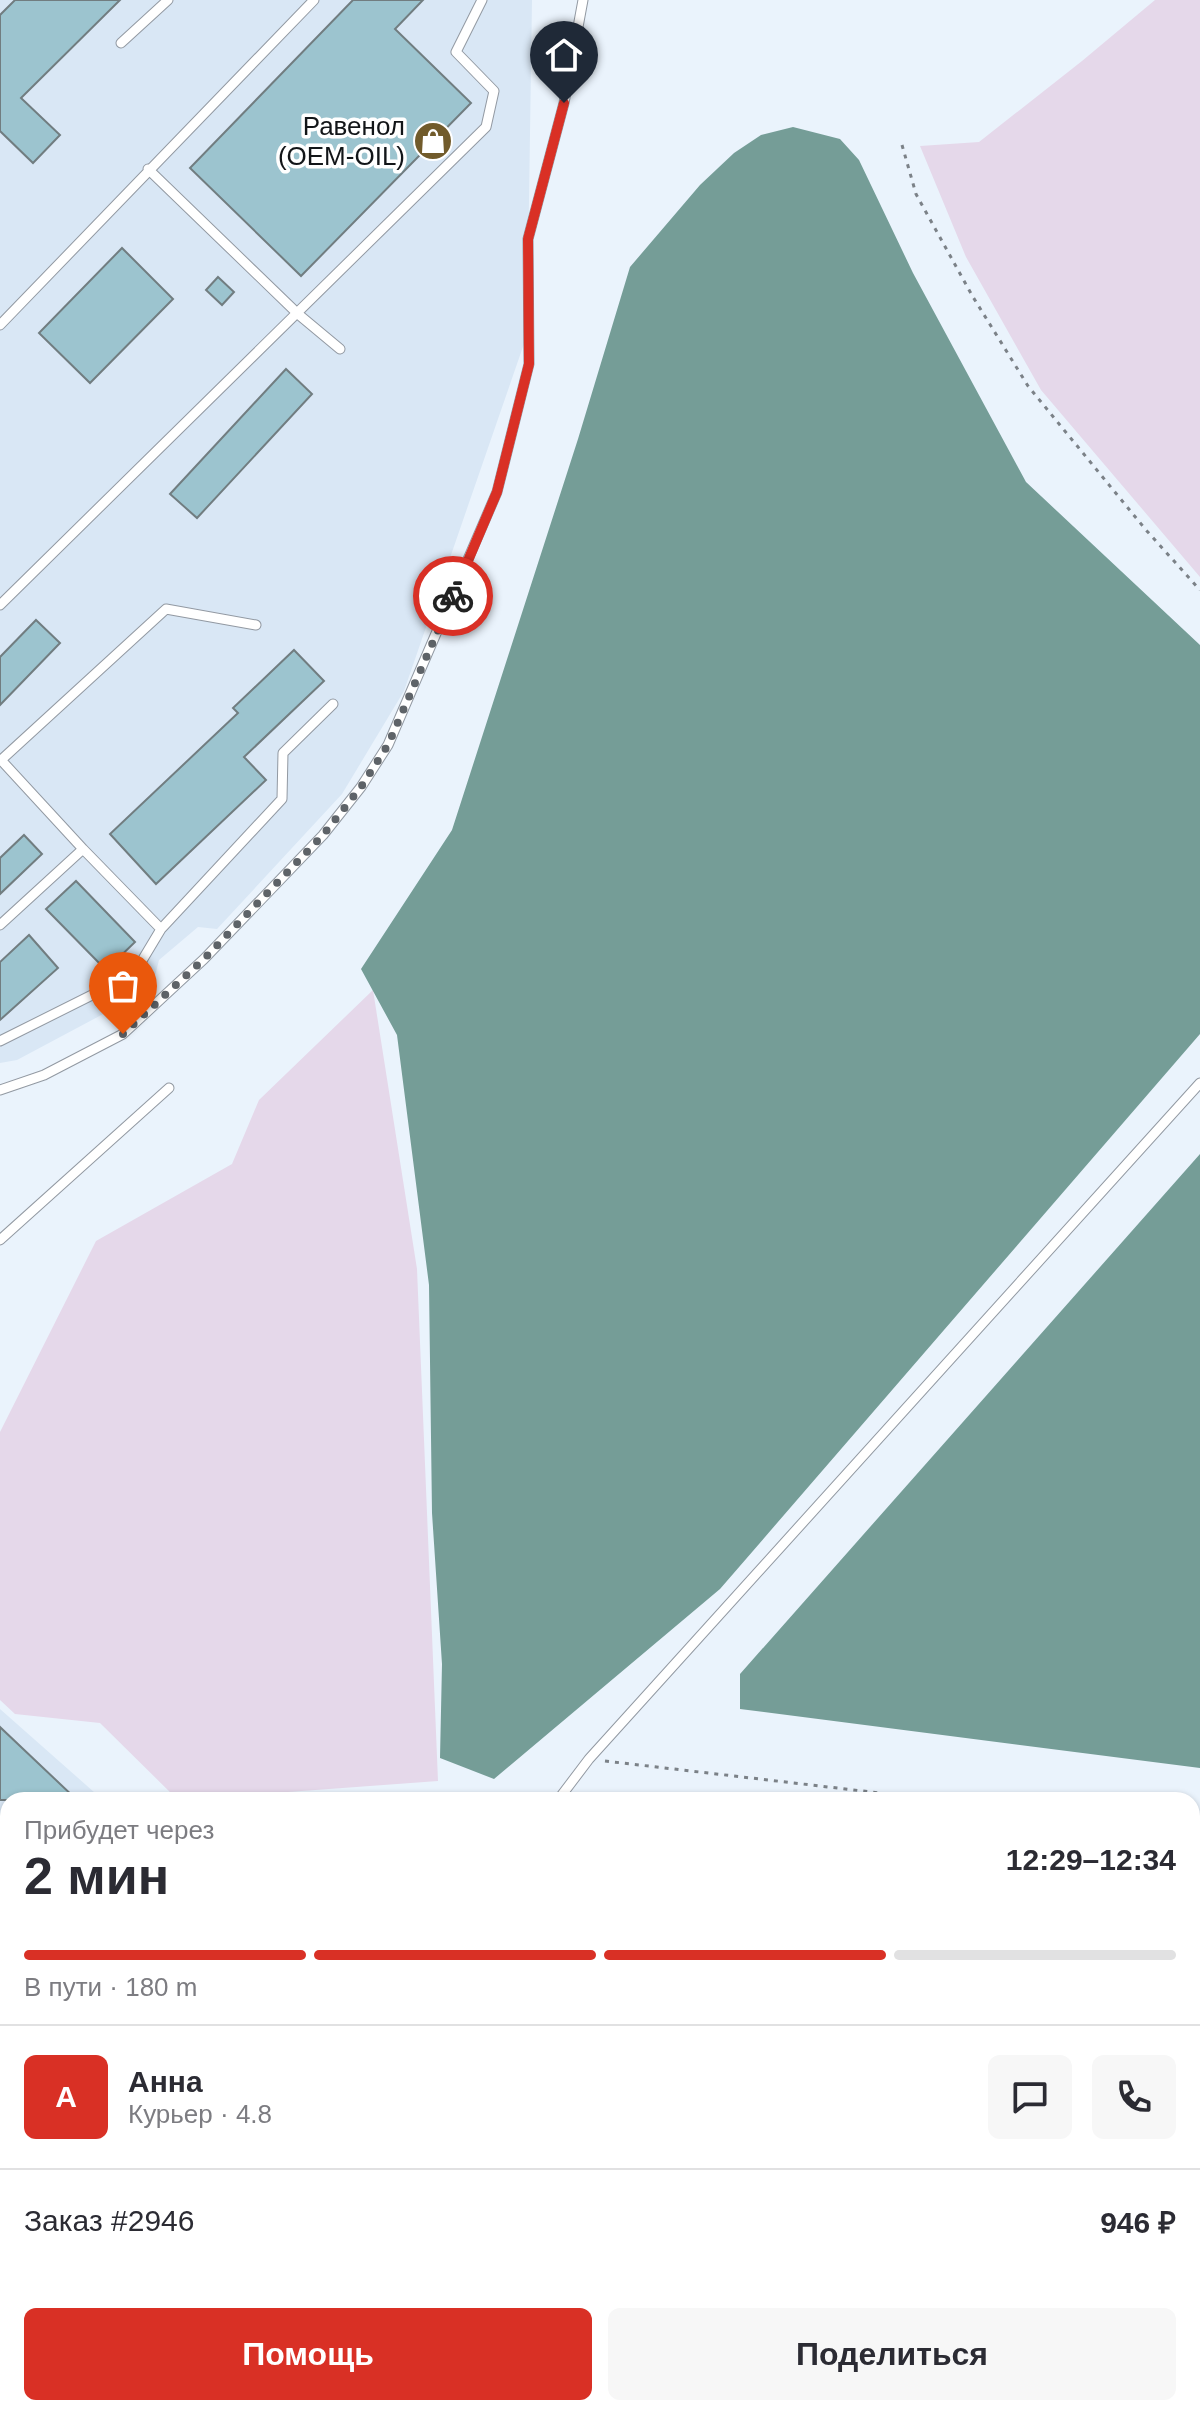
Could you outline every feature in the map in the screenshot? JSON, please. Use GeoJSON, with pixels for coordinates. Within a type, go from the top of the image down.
{"type":"FeatureCollection","features":[{"type":"Feature","properties":{"kind":"lane"},"geometry":{"type":"LineString","coordinates":[[121,43],[168,0]]}},
{"type":"Feature","properties":{"kind":"lane"},"geometry":{"type":"LineString","coordinates":[[0,325],[314,0]]}},
{"type":"Feature","properties":{"kind":"lane"},"geometry":{"type":"LineString","coordinates":[[0,605],[486,127],[494,91],[456,52],[482,0]]}},
{"type":"Feature","properties":{"kind":"lane"},"geometry":{"type":"LineString","coordinates":[[0,1090],[44,1075],[123,1034],[204,959],[323,835],[361,787],[388,745],[497,492],[529,364],[528,239],[564,103],[583,0]]}},
{"type":"Feature","properties":{"kind":"lane"},"geometry":{"type":"LineString","coordinates":[[148,169],[298,314],[340,349]]}},
{"type":"Feature","properties":{"kind":"lane"},"geometry":{"type":"LineString","coordinates":[[161,929],[1,760],[166,609],[256,625]]}},
{"type":"Feature","properties":{"kind":"lane"},"geometry":{"type":"LineString","coordinates":[[0,1041],[134,974],[161,929],[282,799],[283,753],[333,704]]}},
{"type":"Feature","properties":{"kind":"lane"},"geometry":{"type":"LineString","coordinates":[[0,925],[83,849]]}},
{"type":"Feature","properties":{"kind":"lane"},"geometry":{"type":"LineString","coordinates":[[564,1792],[589,1759],[1200,1083]]}},
{"type":"Feature","properties":{"kind":"lane"},"geometry":{"type":"LineString","coordinates":[[0,1240],[169,1088]]}},
{"type":"Feature","properties":{"kind":"path"},"geometry":{"type":"LineString","coordinates":[[902,145],[916,194],[973,297],[1028,386],[1146,530],[1200,590]]}},
{"type":"Feature","properties":{"kind":"path"},"geometry":{"type":"LineString","coordinates":[[589,1759],[872,1792]]}},
{"type":"Feature","properties":{"kind":"shaded area"},"geometry":{"type":"Polygon","coordinates":[[[0,0],[532,0],[527,335],[404,691],[342,794],[217,929],[198,927],[159,960],[152,988],[17,1060],[0,1063],[0,0]]]}},
{"type":"Feature","properties":{"kind":"shaded area"},"geometry":{"type":"Polygon","coordinates":[[[1155,0],[1200,0],[1200,577],[1041,390],[966,257],[920,146],[979,142],[1155,0]]]}},
{"type":"Feature","properties":{"kind":"shaded area"},"geometry":{"type":"Polygon","coordinates":[[[793,127],[840,139],[859,160],[913,273],[1026,482],[1200,645],[1200,1034],[720,1589],[494,1779],[440,1758],[442,1664],[432,1513],[429,1285],[397,1035],[361,969],[452,830],[630,267],[700,185],[734,153],[761,135],[793,127]]]}},
{"type":"Feature","properties":{"kind":"shaded area"},"geometry":{"type":"Polygon","coordinates":[[[373,990],[417,1269],[438,1781],[287,1792],[170,1792],[100,1723],[15,1714],[0,1700],[0,1432],[96,1241],[232,1164],[259,1100],[373,990]]]}},
{"type":"Feature","properties":{"kind":"shaded area"},"geometry":{"type":"Polygon","coordinates":[[[1200,1154],[1200,1768],[740,1709],[740,1674],[1200,1154]]]}},
{"type":"Feature","properties":{"kind":"shaded area"},"geometry":{"type":"Polygon","coordinates":[[[0,1709],[94,1792],[0,1792],[0,1709]]]}},
{"type":"Feature","properties":{"kind":"building"},"geometry":{"type":"Polygon","coordinates":[[[15,0],[120,0],[21,98],[60,135],[33,163],[0,131],[0,15],[15,0]]]}},
{"type":"Feature","properties":{"kind":"building"},"geometry":{"type":"Polygon","coordinates":[[[353,0],[423,0],[395,29],[471,103],[301,276],[190,168],[353,0]]]}},
{"type":"Feature","properties":{"kind":"building"},"geometry":{"type":"Polygon","coordinates":[[[122,248],[173,299],[90,383],[39,333],[122,248]]]}},
{"type":"Feature","properties":{"kind":"building"},"geometry":{"type":"Polygon","coordinates":[[[218,277],[234,292],[222,305],[206,290],[218,277]]]}},
{"type":"Feature","properties":{"kind":"building"},"geometry":{"type":"Polygon","coordinates":[[[286,369],[312,394],[197,518],[170,494],[286,369]]]}},
{"type":"Feature","properties":{"kind":"building"},"geometry":{"type":"Polygon","coordinates":[[[36,620],[60,643],[0,705],[0,657],[36,620]]]}},
{"type":"Feature","properties":{"kind":"building"},"geometry":{"type":"Polygon","coordinates":[[[294,650],[324,681],[244,757],[266,780],[156,884],[110,834],[238,713],[233,708],[294,650]]]}},
{"type":"Feature","properties":{"kind":"building"},"geometry":{"type":"Polygon","coordinates":[[[24,835],[42,854],[0,894],[0,858],[24,835]]]}},
{"type":"Feature","properties":{"kind":"building"},"geometry":{"type":"Polygon","coordinates":[[[76,881],[135,942],[106,970],[46,909],[76,881]]]}},
{"type":"Feature","properties":{"kind":"building"},"geometry":{"type":"Polygon","coordinates":[[[29,935],[58,968],[0,1020],[0,962],[29,935]]]}},
{"type":"Feature","properties":{"kind":"building"},"geometry":{"type":"Polygon","coordinates":[[[0,1727],[69,1792],[0,1792],[0,1727]]]}},
{"type":"Feature","properties":{"kind":"way so far"},"geometry":{"type":"LineString","coordinates":[[123,1034],[204,959],[323,835],[361,787],[388,745],[453,596]]}},
{"type":"Feature","properties":{"kind":"place","name":"Равенол (OEM-OIL)"},"geometry":{"type":"Point","coordinates":[433,141]}},
{"type":"Feature","properties":{"kind":"route"},"geometry":{"type":"LineString","coordinates":[[453,596],[497,492],[529,364],[528,239],[564,103]]}}]}
